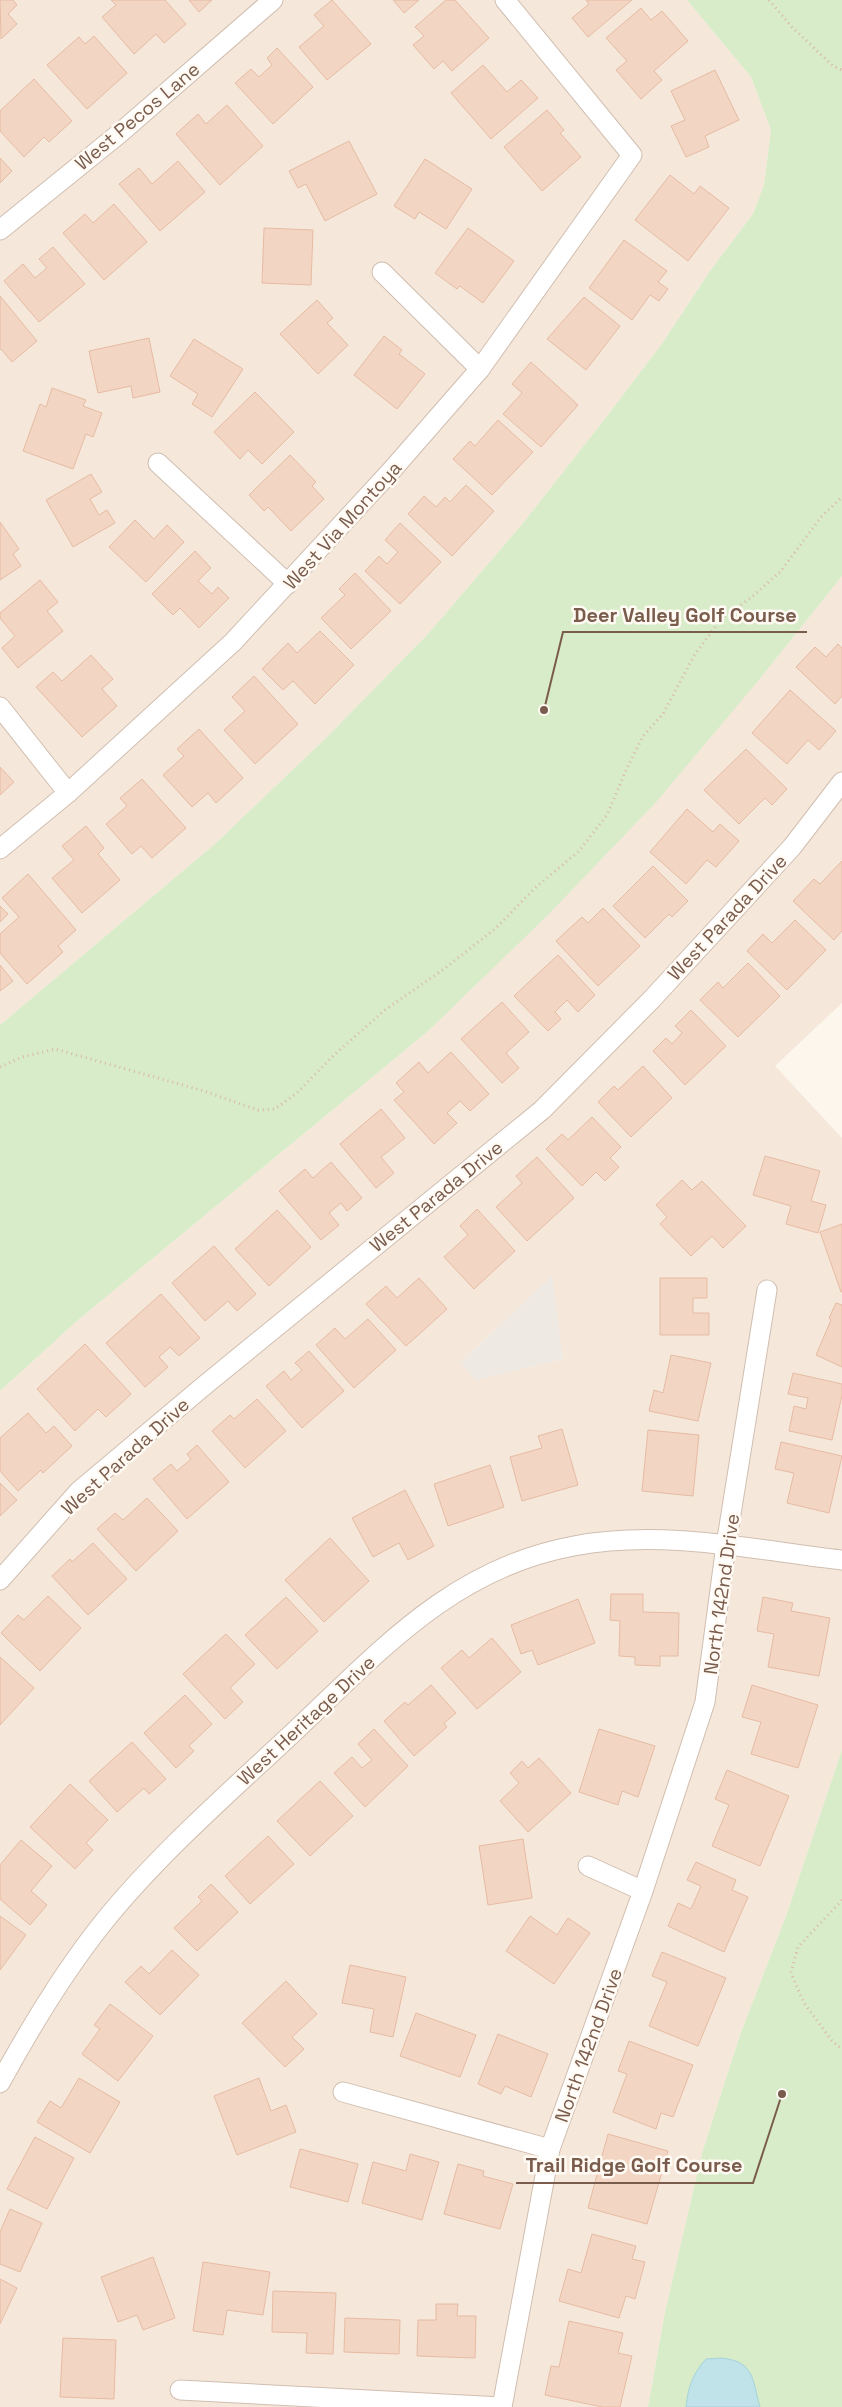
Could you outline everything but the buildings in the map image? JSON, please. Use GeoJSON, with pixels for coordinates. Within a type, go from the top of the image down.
{"type":"FeatureCollection","features":[{"type":"Feature","properties":{"kind":"street","name":"West Pecos Lane"},"geometry":{"type":"LineString","coordinates":[[0,230],[120,132],[273,0]]}},
{"type":"Feature","properties":{"kind":"street","name":"West Via Montoya"},"geometry":{"type":"LineString","coordinates":[[0,849],[68,793],[233,642],[391,471],[480,369],[632,155],[505,0]]}},
{"type":"Feature","properties":{"kind":"street"},"geometry":{"type":"LineString","coordinates":[[382,272],[480,369]]}},
{"type":"Feature","properties":{"kind":"street"},"geometry":{"type":"LineString","coordinates":[[158,463],[288,584]]}},
{"type":"Feature","properties":{"kind":"street"},"geometry":{"type":"LineString","coordinates":[[0,707],[68,793]]}},
{"type":"Feature","properties":{"kind":"street","name":"West Parada Drive"},"geometry":{"type":"LineString","coordinates":[[0,1580],[79,1492],[205,1384],[542,1110],[652,998],[785,854],[842,782]]}},
{"type":"Feature","properties":{"kind":"street","name":"North 142nd Drive"},"geometry":{"type":"LineString","coordinates":[[502,2407],[550,2149],[643,1891],[705,1702],[726,1545],[768,1290]]}},
{"type":"Feature","properties":{"kind":"street","name":"West Heritage Drive"},"geometry":{"type":"LineString","coordinates":[[0,2083],[23,2040],[62,1980],[100,1926],[147,1873],[384,1648],[439,1602],[475,1580],[508,1565],[573,1546],[628,1539],[678,1540],[842,1560]]}},
{"type":"Feature","properties":{"kind":"street"},"geometry":{"type":"LineString","coordinates":[[588,1866],[643,1891]]}},
{"type":"Feature","properties":{"kind":"street"},"geometry":{"type":"LineString","coordinates":[[344,2092],[550,2149]]}},
{"type":"Feature","properties":{"kind":"street"},"geometry":{"type":"LineString","coordinates":[[180,2390],[502,2407]]}},
{"type":"Feature","properties":{"kind":"path"},"geometry":{"type":"LineString","coordinates":[[769,0],[792,27],[833,66],[842,70]]}},
{"type":"Feature","properties":{"kind":"path"},"geometry":{"type":"LineString","coordinates":[[0,1067],[22,1057],[55,1049],[204,1091],[258,1110],[274,1109],[282,1104],[297,1093],[333,1056],[384,1010],[444,969],[496,928],[535,888],[579,851],[607,815],[626,768],[643,736],[663,714],[695,654],[722,618],[752,597],[781,571],[816,523],[842,497]]}},
{"type":"Feature","properties":{"kind":"path"},"geometry":{"type":"LineString","coordinates":[[842,1900],[798,1947],[791,1973],[804,2003],[832,2041],[842,2049]]}},
{"type":"Feature","properties":{"kind":"shaded area"},"geometry":{"type":"Polygon","coordinates":[[[0,0],[687,0],[751,77],[771,130],[764,185],[753,214],[710,271],[661,345],[604,420],[523,523],[427,635],[326,738],[215,844],[0,1025],[0,0]]]}},
{"type":"Feature","properties":{"kind":"shaded area"},"geometry":{"type":"Polygon","coordinates":[[[842,576],[842,1003],[775,1066],[842,1138],[842,1750],[786,1916],[740,2035],[702,2153],[665,2312],[648,2407],[0,2407],[0,1391],[78,1320],[427,1032],[758,681],[842,576]],[[551,1277],[461,1362],[476,1380],[563,1359],[551,1277]]]}},
{"type":"Feature","properties":{"kind":"shaded area"},"geometry":{"type":"Polygon","coordinates":[[[552,1276],[563,1359],[476,1380],[460,1363],[552,1276]]]}},
{"type":"Feature","properties":{"kind":"green space"},"geometry":{"type":"Polygon","coordinates":[[[687,0],[842,0],[842,576],[758,681],[657,801],[548,915],[427,1032],[78,1320],[0,1391],[0,1025],[215,844],[326,738],[427,635],[523,523],[604,420],[661,345],[710,271],[753,214],[764,185],[771,130],[751,77],[687,0]]]}},
{"type":"Feature","properties":{"kind":"green space"},"geometry":{"type":"Polygon","coordinates":[[[842,1750],[842,2407],[648,2407],[665,2312],[702,2153],[740,2035],[786,1916],[842,1750]]]}},
{"type":"Feature","properties":{"kind":"water"},"geometry":{"type":"Polygon","coordinates":[[[722,2358],[741,2363],[746,2368],[753,2380],[760,2407],[686,2407],[692,2381],[701,2364],[706,2359],[722,2358]]]}},
{"type":"Feature","properties":{"kind":"place","name":"Deer Valley Golf Course"},"geometry":{"type":"Point","coordinates":[544,710]}},
{"type":"Feature","properties":{"kind":"place","name":"Trail Ridge Golf Course"},"geometry":{"type":"Point","coordinates":[782,2094]}}]}
